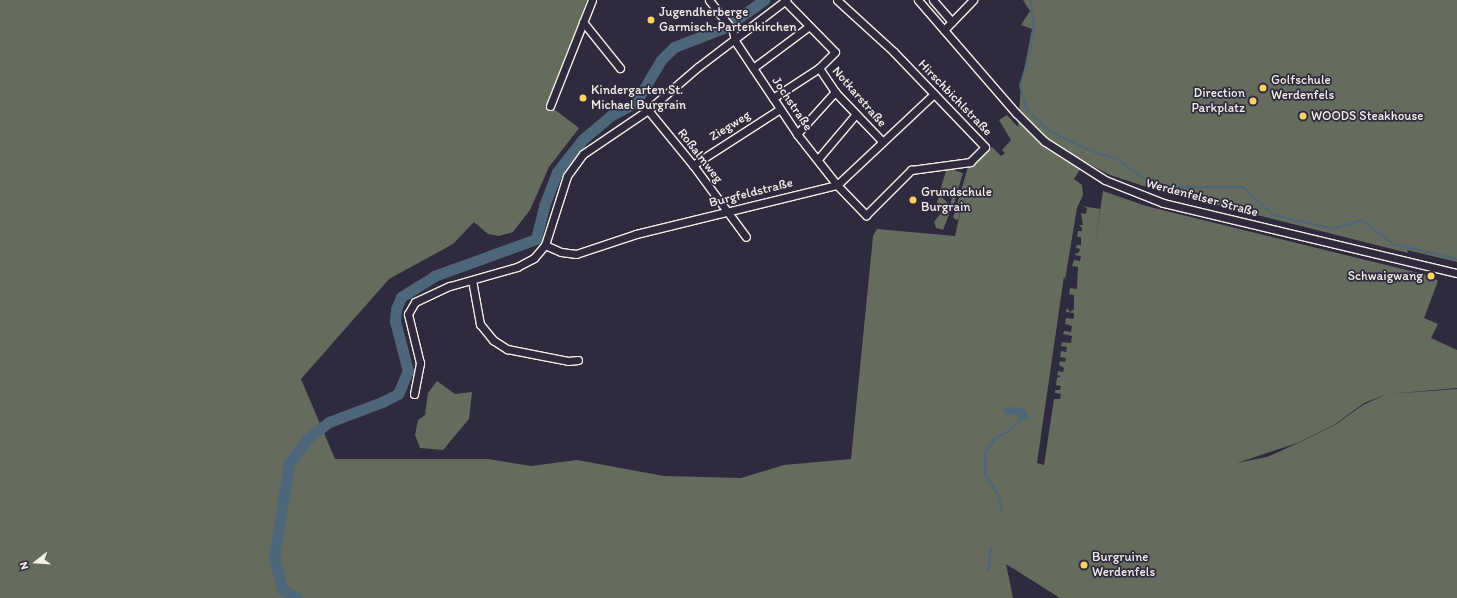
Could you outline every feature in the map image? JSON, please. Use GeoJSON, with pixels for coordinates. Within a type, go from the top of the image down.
{"type":"FeatureCollection","features":[{"type":"Feature","properties":{"kind":"street"},"geometry":{"type":"LineString","coordinates":[[550,106],[592,0]]}},
{"type":"Feature","properties":{"kind":"street","name":"Jochstraße"},"geometry":{"type":"LineString","coordinates":[[709,0],[733,31],[734,41],[797,134],[837,185],[866,215]]}},
{"type":"Feature","properties":{"kind":"street"},"geometry":{"type":"LineString","coordinates":[[414,394],[420,363],[409,325],[410,308],[415,302],[430,294],[526,263],[540,253],[559,195],[575,164],[583,154],[603,138],[648,110],[698,67],[786,0]]}},
{"type":"Feature","properties":{"kind":"street","name":"Notkarstraße"},"geometry":{"type":"LineString","coordinates":[[773,98],[818,68],[834,52],[808,27],[786,0]]}},
{"type":"Feature","properties":{"kind":"street","name":"Hirschbichlstraße"},"geometry":{"type":"LineString","coordinates":[[837,0],[894,52],[985,146],[970,162],[911,170],[866,215]]}},
{"type":"Feature","properties":{"kind":"street","name":"Werdenfelser Straße"},"geometry":{"type":"LineString","coordinates":[[918,0],[1016,113],[1044,141],[1105,180],[1163,202],[1457,273]]}},
{"type":"Feature","properties":{"kind":"street"},"geometry":{"type":"LineString","coordinates":[[933,0],[952,22]]}},
{"type":"Feature","properties":{"kind":"street"},"geometry":{"type":"LineString","coordinates":[[944,30],[973,0]]}},
{"type":"Feature","properties":{"kind":"street"},"geometry":{"type":"LineString","coordinates":[[583,22],[620,68]]}},
{"type":"Feature","properties":{"kind":"street"},"geometry":{"type":"LineString","coordinates":[[753,68],[808,27]]}},
{"type":"Feature","properties":{"kind":"street","name":"Notkarstraße"},"geometry":{"type":"LineString","coordinates":[[818,68],[855,115],[882,141]]}},
{"type":"Feature","properties":{"kind":"street"},"geometry":{"type":"LineString","coordinates":[[797,134],[836,92]]}},
{"type":"Feature","properties":{"kind":"street"},"geometry":{"type":"LineString","coordinates":[[837,185],[882,141],[934,94]]}},
{"type":"Feature","properties":{"kind":"street","name":"Ziegweg"},"geometry":{"type":"LineString","coordinates":[[693,165],[780,109]]}},
{"type":"Feature","properties":{"kind":"street","name":"Roßalmweg"},"geometry":{"type":"LineString","coordinates":[[648,110],[693,165],[746,236]]}},
{"type":"Feature","properties":{"kind":"street"},"geometry":{"type":"LineString","coordinates":[[818,159],[855,115]]}},
{"type":"Feature","properties":{"kind":"street","name":"Burgfeldstraße"},"geometry":{"type":"LineString","coordinates":[[544,244],[561,252],[576,254],[636,234],[837,185]]}},
{"type":"Feature","properties":{"kind":"street"},"geometry":{"type":"LineString","coordinates":[[472,280],[480,324],[494,341],[507,349],[568,361],[578,360]]}},
{"type":"Feature","properties":{"kind":"green space"},"geometry":{"type":"Polygon","coordinates":[[[0,0],[587,0],[550,106],[579,128],[549,167],[530,210],[513,232],[499,236],[488,234],[474,222],[453,244],[389,279],[301,379],[335,459],[488,459],[531,466],[577,460],[664,476],[741,478],[784,465],[851,459],[873,236],[877,229],[955,236],[963,200],[958,220],[953,218],[968,167],[992,147],[1001,156],[1005,153],[1002,150],[1011,140],[999,120],[1007,115],[1018,127],[1021,86],[1032,29],[1021,25],[1030,11],[1023,0],[1457,0],[1457,262],[1407,250],[1408,253],[1153,189],[1110,175],[1085,162],[1074,179],[1082,185],[1083,195],[1077,208],[1065,280],[1064,276],[1037,463],[1044,465],[1054,399],[1060,399],[1061,394],[1055,393],[1055,390],[1060,390],[1061,386],[1056,385],[1057,378],[1061,376],[1057,375],[1058,371],[1063,372],[1064,368],[1059,365],[1060,361],[1065,362],[1066,358],[1060,357],[1061,351],[1066,352],[1067,347],[1061,346],[1062,342],[1071,343],[1072,336],[1063,334],[1064,331],[1071,332],[1072,326],[1065,324],[1066,318],[1073,319],[1074,316],[1074,313],[1066,312],[1067,308],[1070,312],[1074,309],[1074,295],[1069,294],[1070,288],[1077,289],[1078,267],[1072,266],[1074,260],[1080,261],[1081,256],[1074,255],[1079,252],[1080,249],[1076,248],[1077,245],[1081,245],[1081,237],[1077,237],[1078,231],[1082,231],[1082,228],[1079,225],[1083,225],[1081,213],[1086,214],[1087,208],[1082,206],[1100,209],[1094,251],[1103,191],[1146,206],[1431,276],[1438,281],[1424,318],[1438,324],[1431,338],[1457,350],[1457,388],[1389,394],[1457,389],[1457,598],[1060,598],[1006,564],[1013,598],[0,598],[0,0]],[[1387,394],[1364,403],[1334,425],[1297,443],[1237,463],[1267,457],[1296,444],[1335,425],[1363,405],[1387,394]]]}},
{"type":"Feature","properties":{"kind":"green space"},"geometry":{"type":"Polygon","coordinates":[[[947,168],[963,173],[953,207],[950,206],[952,198],[939,194],[947,168]]]}},
{"type":"Feature","properties":{"kind":"green space"},"geometry":{"type":"Polygon","coordinates":[[[939,195],[947,202],[950,212],[943,230],[936,228],[934,222],[941,213],[937,203],[939,195]]]}},
{"type":"Feature","properties":{"kind":"green space"},"geometry":{"type":"Polygon","coordinates":[[[437,381],[455,394],[472,392],[469,419],[443,450],[420,448],[415,435],[418,420],[425,415],[428,393],[437,381]]]}},
{"type":"Feature","properties":{"kind":"water"},"geometry":{"type":"Polygon","coordinates":[[[1012,407],[1025,409],[1028,418],[1020,421],[1018,416],[1005,414],[1004,409],[1012,407]]]}},
{"type":"Feature","properties":{"kind":"waterway"},"geometry":{"type":"LineString","coordinates":[[297,598],[282,589],[274,557],[289,463],[307,439],[329,422],[382,402],[398,394],[408,371],[395,321],[396,309],[401,297],[434,276],[536,239],[544,206],[557,172],[583,139],[612,115],[636,102],[661,60],[674,47],[726,27],[764,0]]}},
{"type":"Feature","properties":{"kind":"waterway"},"geometry":{"type":"LineString","coordinates":[[1030,0],[1034,27],[1030,53],[1020,86],[1027,110],[1051,132],[1096,153],[1117,159],[1147,181],[1177,187],[1243,187],[1273,215],[1334,229],[1362,220],[1393,244],[1457,259]]}},
{"type":"Feature","properties":{"kind":"waterway"},"geometry":{"type":"LineString","coordinates":[[1002,511],[999,496],[985,474],[985,453],[995,438],[1009,431],[1020,421]]}},
{"type":"Feature","properties":{"kind":"waterway"},"geometry":{"type":"LineString","coordinates":[[988,570],[991,548]]}},
{"type":"Feature","properties":{"kind":"place","name":"Jugendherberge Garmisch-Partenkirchen"},"geometry":{"type":"Point","coordinates":[651,20]}},
{"type":"Feature","properties":{"kind":"place","name":"Golfschule Werdenfels"},"geometry":{"type":"Point","coordinates":[1263,88]}},
{"type":"Feature","properties":{"kind":"place","name":"Kindergarten St. Michael Burgrain"},"geometry":{"type":"Point","coordinates":[583,98]}},
{"type":"Feature","properties":{"kind":"place","name":"Direction Parkplatz"},"geometry":{"type":"Point","coordinates":[1253,101]}},
{"type":"Feature","properties":{"kind":"place","name":"WOODS Steakhouse"},"geometry":{"type":"Point","coordinates":[1303,116]}},
{"type":"Feature","properties":{"kind":"place","name":"Grundschule Burgrain"},"geometry":{"type":"Point","coordinates":[913,200]}},
{"type":"Feature","properties":{"kind":"place","name":"Schwaigwang"},"geometry":{"type":"Point","coordinates":[1431,276]}},
{"type":"Feature","properties":{"kind":"place","name":"Burgruine Werdenfels"},"geometry":{"type":"Point","coordinates":[1084,565]}}]}
